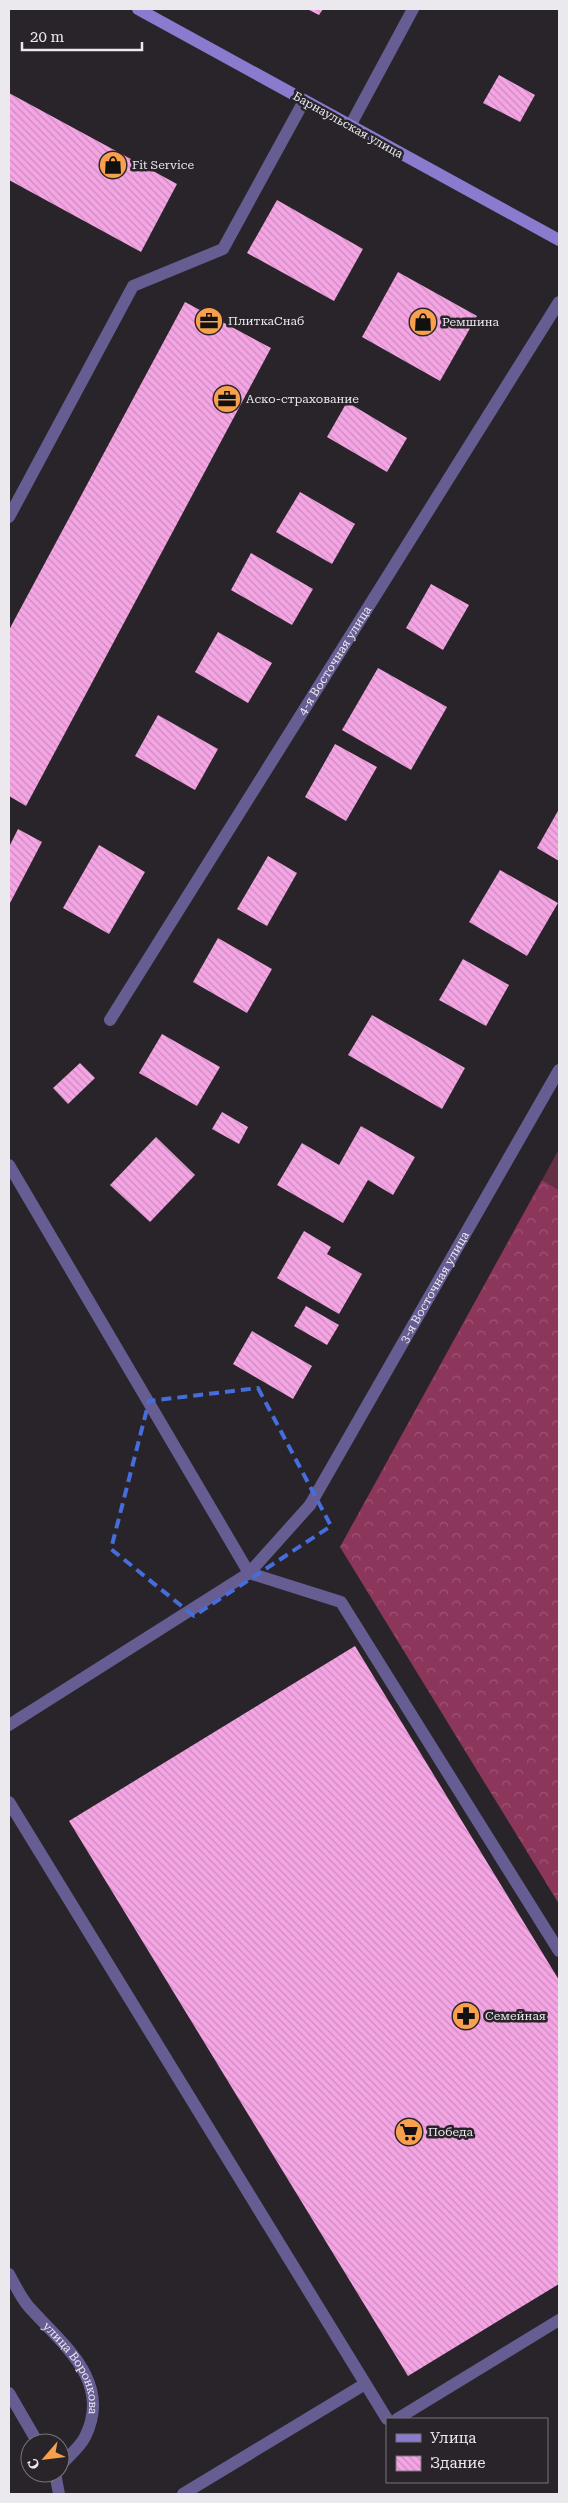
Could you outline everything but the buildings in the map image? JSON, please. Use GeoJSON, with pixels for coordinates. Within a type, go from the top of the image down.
{"type":"FeatureCollection","features":[{"type":"Feature","properties":{"kind":"main road","name":"Барнаульская улица"},"geometry":{"type":"LineString","coordinates":[[138,9],[559,240]]}},
{"type":"Feature","properties":{"kind":"street"},"geometry":{"type":"LineString","coordinates":[[350,126],[413,9]]}},
{"type":"Feature","properties":{"kind":"street"},"geometry":{"type":"LineString","coordinates":[[9,518],[133,286],[223,249],[304,101]]}},
{"type":"Feature","properties":{"kind":"street","name":"4-я Восточная улица"},"geometry":{"type":"LineString","coordinates":[[110,1020],[559,302]]}},
{"type":"Feature","properties":{"kind":"street","name":"3-я Восточная улица"},"geometry":{"type":"LineString","coordinates":[[9,1725],[249,1573],[310,1505],[559,1070]]}},
{"type":"Feature","properties":{"kind":"street"},"geometry":{"type":"LineString","coordinates":[[9,1165],[249,1573],[341,1602],[559,1952]]}},
{"type":"Feature","properties":{"kind":"street"},"geometry":{"type":"LineString","coordinates":[[9,1802],[386,2418]]}},
{"type":"Feature","properties":{"kind":"street","name":"улица Воронкова"},"geometry":{"type":"LineString","coordinates":[[9,2274],[28,2306],[73,2354],[90,2386],[95,2406],[85,2438],[70,2455]]}},
{"type":"Feature","properties":{"kind":"street"},"geometry":{"type":"LineString","coordinates":[[399,2418],[559,2320]]}},
{"type":"Feature","properties":{"kind":"street"},"geometry":{"type":"LineString","coordinates":[[183,2494],[365,2384]]}},
{"type":"Feature","properties":{"kind":"street"},"geometry":{"type":"LineString","coordinates":[[9,2393],[32,2433]]}},
{"type":"Feature","properties":{"kind":"highlighted area"},"geometry":{"type":"Polygon","coordinates":[[[258,1388],[331,1526],[194,1616],[111,1549],[149,1401],[258,1388]]]}},
{"type":"Feature","properties":{"kind":"shaded area"},"geometry":{"type":"Polygon","coordinates":[[[559,1149],[559,1190],[542,1180],[559,1149]]]}},
{"type":"Feature","properties":{"kind":"green space"},"geometry":{"type":"Polygon","coordinates":[[[542,1180],[559,1190],[559,1904],[340,1547],[542,1180]]]}},
{"type":"Feature","properties":{"kind":"place","name":"Fit Service"},"geometry":{"type":"Point","coordinates":[113,165]}},
{"type":"Feature","properties":{"kind":"place","name":"ПлиткаСнаб"},"geometry":{"type":"Point","coordinates":[209,321]}},
{"type":"Feature","properties":{"kind":"place","name":"Ремшина"},"geometry":{"type":"Point","coordinates":[423,322]}},
{"type":"Feature","properties":{"kind":"place","name":"Аско-страхование"},"geometry":{"type":"Point","coordinates":[227,399]}},
{"type":"Feature","properties":{"kind":"place","name":"Семейная"},"geometry":{"type":"Point","coordinates":[466,2016]}},
{"type":"Feature","properties":{"kind":"place","name":"Победа"},"geometry":{"type":"Point","coordinates":[409,2132]}}]}
